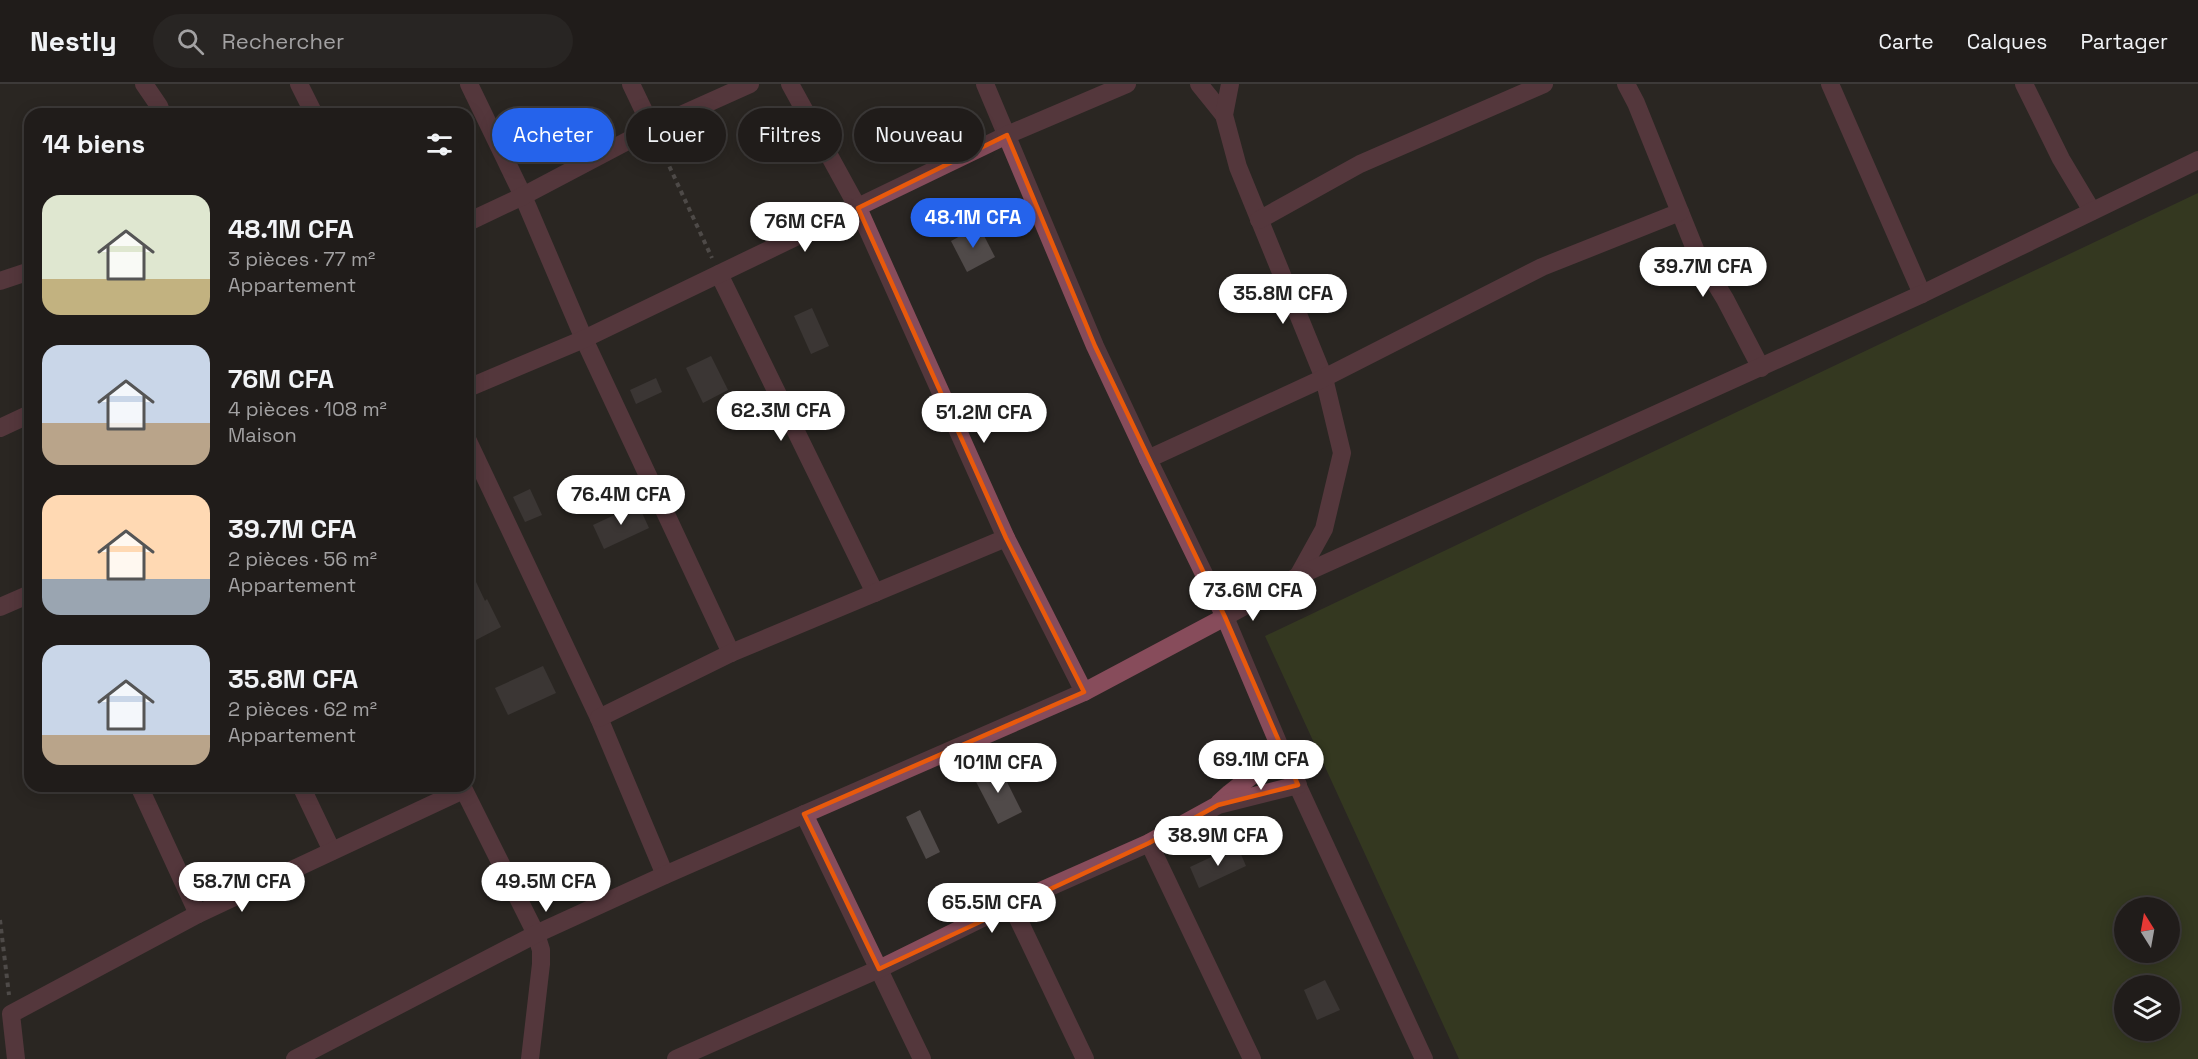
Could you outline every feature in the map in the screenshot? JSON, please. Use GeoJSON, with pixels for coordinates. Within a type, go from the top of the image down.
{"type":"FeatureCollection","features":[{"type":"Feature","properties":{"kind":"street"},"geometry":{"type":"LineString","coordinates":[[144,84],[160,108]]}},
{"type":"Feature","properties":{"kind":"street"},"geometry":{"type":"LineString","coordinates":[[298,84],[311,108]]}},
{"type":"Feature","properties":{"kind":"street"},"geometry":{"type":"LineString","coordinates":[[468,84],[523,196],[584,339],[731,653]]}},
{"type":"Feature","properties":{"kind":"street"},"geometry":{"type":"LineString","coordinates":[[631,84],[642,108]]}},
{"type":"Feature","properties":{"kind":"street"},"geometry":{"type":"LineString","coordinates":[[697,108],[750,84]]}},
{"type":"Feature","properties":{"kind":"street"},"geometry":{"type":"LineString","coordinates":[[790,84],[858,208],[1006,538],[1084,692]]}},
{"type":"Feature","properties":{"kind":"street"},"geometry":{"type":"LineString","coordinates":[[985,84],[1095,346],[1226,617],[1282,752],[1424,1059]]}},
{"type":"Feature","properties":{"kind":"street"},"geometry":{"type":"LineString","coordinates":[[474,385],[584,339],[1007,135],[1127,84]]}},
{"type":"Feature","properties":{"kind":"street"},"geometry":{"type":"LineString","coordinates":[[1199,84],[1224,115],[1238,167],[1324,378],[1342,453],[1324,529],[1298,576]]}},
{"type":"Feature","properties":{"kind":"street"},"geometry":{"type":"LineString","coordinates":[[1224,115],[1230,84]]}},
{"type":"Feature","properties":{"kind":"street"},"geometry":{"type":"LineString","coordinates":[[1259,220],[1360,164],[1544,84]]}},
{"type":"Feature","properties":{"kind":"street"},"geometry":{"type":"LineString","coordinates":[[1626,84],[1636,103],[1703,269],[1711,276],[1725,299],[1761,368]]}},
{"type":"Feature","properties":{"kind":"street"},"geometry":{"type":"LineString","coordinates":[[1830,84],[1922,294]]}},
{"type":"Feature","properties":{"kind":"street"},"geometry":{"type":"LineString","coordinates":[[2024,84],[2061,159],[2092,211]]}},
{"type":"Feature","properties":{"kind":"street"},"geometry":{"type":"LineString","coordinates":[[474,219],[626,142]]}},
{"type":"Feature","properties":{"kind":"street"},"geometry":{"type":"LineString","coordinates":[[296,1059],[536,934],[665,874],[1084,692],[1298,576],[1922,294],[2198,160]]}},
{"type":"Feature","properties":{"kind":"street"},"geometry":{"type":"LineString","coordinates":[[1148,459],[1324,378],[1542,267],[1680,212]]}},
{"type":"Feature","properties":{"kind":"street"},"geometry":{"type":"LineString","coordinates":[[0,281],[24,273]]}},
{"type":"Feature","properties":{"kind":"street"},"geometry":{"type":"LineString","coordinates":[[719,274],[875,593]]}},
{"type":"Feature","properties":{"kind":"street"},"geometry":{"type":"LineString","coordinates":[[0,428],[24,417]]}},
{"type":"Feature","properties":{"kind":"street"},"geometry":{"type":"LineString","coordinates":[[474,454],[599,718],[665,874]]}},
{"type":"Feature","properties":{"kind":"street"},"geometry":{"type":"LineString","coordinates":[[599,718],[731,653],[1006,538]]}},
{"type":"Feature","properties":{"kind":"street"},"geometry":{"type":"LineString","coordinates":[[0,607],[24,597]]}},
{"type":"Feature","properties":{"kind":"street"},"geometry":{"type":"LineString","coordinates":[[1218,805],[1230,792],[1282,752]]}},
{"type":"Feature","properties":{"kind":"street"},"geometry":{"type":"LineString","coordinates":[[676,1059],[879,969],[1011,904],[1149,843],[1218,805],[1298,785]]}},
{"type":"Feature","properties":{"kind":"street"},"geometry":{"type":"LineString","coordinates":[[142,792],[198,914]]}},
{"type":"Feature","properties":{"kind":"street"},"geometry":{"type":"LineString","coordinates":[[304,792],[332,850]]}},
{"type":"Feature","properties":{"kind":"street"},"geometry":{"type":"LineString","coordinates":[[16,1059],[11,1014],[198,914],[455,792]]}},
{"type":"Feature","properties":{"kind":"street"},"geometry":{"type":"LineString","coordinates":[[465,792],[536,934],[541,950],[530,1059]]}},
{"type":"Feature","properties":{"kind":"street"},"geometry":{"type":"LineString","coordinates":[[804,814],[922,1059]]}},
{"type":"Feature","properties":{"kind":"street"},"geometry":{"type":"LineString","coordinates":[[1149,843],[1252,1059]]}},
{"type":"Feature","properties":{"kind":"street"},"geometry":{"type":"LineString","coordinates":[[1011,904],[1086,1059]]}},
{"type":"Feature","properties":{"kind":"path"},"geometry":{"type":"LineString","coordinates":[[668,162],[719,274]]}},
{"type":"Feature","properties":{"kind":"path"},"geometry":{"type":"LineString","coordinates":[[0,920],[11,1014]]}},
{"type":"Feature","properties":{"kind":"highlighted area"},"geometry":{"type":"Polygon","coordinates":[[[1007,135],[1095,346],[1225,617],[1298,785],[1218,805],[1149,843],[879,969],[804,814],[1084,692],[1006,538],[858,208],[1007,135]]]}},
{"type":"Feature","properties":{"kind":"green space"},"geometry":{"type":"Polygon","coordinates":[[[2198,193],[2198,1059],[1459,1059],[1265,636],[2198,193]]]}},
{"type":"Feature","properties":{"kind":"building"},"geometry":{"type":"Polygon","coordinates":[[[979,226],[995,257],[967,272],[951,241],[979,226]]]}},
{"type":"Feature","properties":{"kind":"building"},"geometry":{"type":"Polygon","coordinates":[[[812,308],[829,346],[811,354],[794,316],[812,308]]]}},
{"type":"Feature","properties":{"kind":"building"},"geometry":{"type":"Polygon","coordinates":[[[711,356],[728,390],[703,403],[686,368],[711,356]]]}},
{"type":"Feature","properties":{"kind":"building"},"geometry":{"type":"Polygon","coordinates":[[[656,378],[662,392],[636,404],[630,390],[656,378]]]}},
{"type":"Feature","properties":{"kind":"building"},"geometry":{"type":"Polygon","coordinates":[[[530,489],[542,515],[525,522],[513,497],[530,489]]]}},
{"type":"Feature","properties":{"kind":"building"},"geometry":{"type":"Polygon","coordinates":[[[638,504],[649,528],[604,549],[593,525],[638,504]]]}},
{"type":"Feature","properties":{"kind":"building"},"geometry":{"type":"Polygon","coordinates":[[[474,578],[485,601],[487,599],[501,627],[474,641],[474,578]]]}},
{"type":"Feature","properties":{"kind":"building"},"geometry":{"type":"Polygon","coordinates":[[[543,666],[556,693],[508,715],[495,688],[543,666]]]}},
{"type":"Feature","properties":{"kind":"building"},"geometry":{"type":"Polygon","coordinates":[[[998,764],[1022,812],[998,824],[973,776],[998,764]]]}},
{"type":"Feature","properties":{"kind":"building"},"geometry":{"type":"Polygon","coordinates":[[[920,810],[940,852],[926,859],[906,817],[920,810]]]}},
{"type":"Feature","properties":{"kind":"building"},"geometry":{"type":"Polygon","coordinates":[[[1237,845],[1246,866],[1199,888],[1190,867],[1237,845]]]}},
{"type":"Feature","properties":{"kind":"building"},"geometry":{"type":"Polygon","coordinates":[[[1325,980],[1340,1010],[1317,1020],[1304,990],[1325,980]]]}}]}
